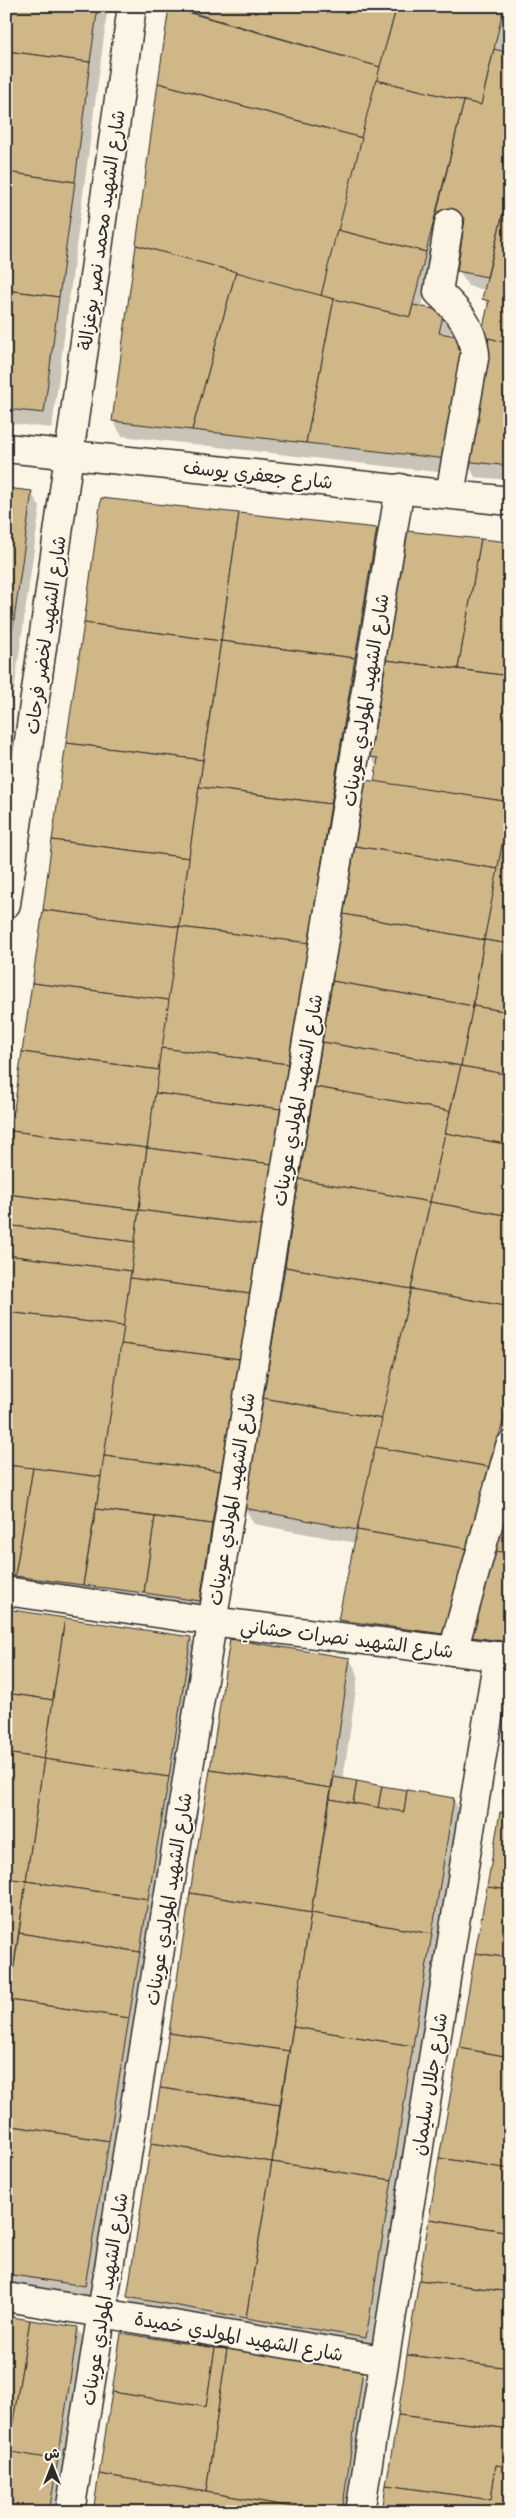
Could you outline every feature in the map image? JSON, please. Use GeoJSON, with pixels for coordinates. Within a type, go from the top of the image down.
{"type":"FeatureCollection","features":[{"type":"Feature","properties":{"kind":"street","name":"شارع الشهيد محمد نصر بوغزالة"},"geometry":{"type":"LineString","coordinates":[[71,454],[132,6]]}},
{"type":"Feature","properties":{"kind":"street"},"geometry":{"type":"LineString","coordinates":[[449,223],[438,292],[462,314],[473,338],[475,353],[450,494]]}},
{"type":"Feature","properties":{"kind":"street","name":"شارع جعفري يوسف"},"geometry":{"type":"LineString","coordinates":[[6,448],[510,501]]}},
{"type":"Feature","properties":{"kind":"street","name":"شارع الشهيد لخضر فرحات"},"geometry":{"type":"LineString","coordinates":[[6,904],[71,454]]}},
{"type":"Feature","properties":{"kind":"street","name":"شارع الشهيد المولدي عوينات"},"geometry":{"type":"LineString","coordinates":[[70,2512],[156,1982],[211,1620],[400,488]]}},
{"type":"Feature","properties":{"kind":"street"},"geometry":{"type":"LineString","coordinates":[[453,1651],[510,1446]]}},
{"type":"Feature","properties":{"kind":"street","name":"شارع الشهيد نصرات حشاني"},"geometry":{"type":"LineString","coordinates":[[6,1592],[504,1657]]}},
{"type":"Feature","properties":{"kind":"street","name":"شارع جلال سليمان"},"geometry":{"type":"LineString","coordinates":[[360,2512],[383,2360],[504,1657]]}},
{"type":"Feature","properties":{"kind":"street","name":"شارع الشهيد المولدي خميدة"},"geometry":{"type":"LineString","coordinates":[[6,2297],[383,2360]]}},
{"type":"Feature","properties":{"kind":"building"},"geometry":{"type":"Polygon","coordinates":[[[6,6],[98,6],[90,62],[6,51],[6,6]]]}},
{"type":"Feature","properties":{"kind":"building"},"geometry":{"type":"Polygon","coordinates":[[[169,6],[397,6],[380,67],[169,6]]]}},
{"type":"Feature","properties":{"kind":"building"},"geometry":{"type":"Polygon","coordinates":[[[397,6],[504,6],[481,105],[376,80],[397,6]]]}},
{"type":"Feature","properties":{"kind":"building"},"geometry":{"type":"Polygon","coordinates":[[[169,7],[380,67],[362,138],[158,83],[169,7]]]}},
{"type":"Feature","properties":{"kind":"building"},"geometry":{"type":"Polygon","coordinates":[[[494,49],[510,53],[510,185],[487,277],[457,271],[465,218],[437,211],[464,101],[481,105],[494,49]]]}},
{"type":"Feature","properties":{"kind":"building"},"geometry":{"type":"Polygon","coordinates":[[[6,51],[90,62],[75,182],[6,172],[6,51]]]}},
{"type":"Feature","properties":{"kind":"building"},"geometry":{"type":"Polygon","coordinates":[[[376,80],[464,101],[426,252],[337,230],[376,80]]]}},
{"type":"Feature","properties":{"kind":"building"},"geometry":{"type":"Polygon","coordinates":[[[158,83],[362,138],[321,296],[136,245],[158,83]]]}},
{"type":"Feature","properties":{"kind":"building"},"geometry":{"type":"Polygon","coordinates":[[[6,172],[75,182],[59,297],[6,290],[6,172]]]}},
{"type":"Feature","properties":{"kind":"building"},"geometry":{"type":"Polygon","coordinates":[[[509,189],[510,344],[481,336],[489,301],[482,299],[509,189]]]}},
{"type":"Feature","properties":{"kind":"building"},"geometry":{"type":"Polygon","coordinates":[[[337,230],[426,252],[410,317],[321,296],[337,230]]]}},
{"type":"Feature","properties":{"kind":"building"},"geometry":{"type":"Polygon","coordinates":[[[136,245],[236,272],[192,430],[112,421],[136,245]]]}},
{"type":"Feature","properties":{"kind":"building"},"geometry":{"type":"Polygon","coordinates":[[[236,272],[334,299],[306,443],[192,430],[236,272]]]}},
{"type":"Feature","properties":{"kind":"building"},"geometry":{"type":"Polygon","coordinates":[[[6,290],[59,297],[44,413],[6,409],[6,290]]]}},
{"type":"Feature","properties":{"kind":"building"},"geometry":{"type":"Polygon","coordinates":[[[334,299],[410,317],[413,305],[444,311],[439,333],[468,338],[447,459],[306,443],[334,299]]]}},
{"type":"Feature","properties":{"kind":"building"},"geometry":{"type":"Polygon","coordinates":[[[489,338],[510,344],[510,466],[464,461],[489,338]]]}},
{"type":"Feature","properties":{"kind":"building"},"geometry":{"type":"Polygon","coordinates":[[[6,488],[32,491],[14,620],[6,619],[6,488]]]}},
{"type":"Feature","properties":{"kind":"building"},"geometry":{"type":"Polygon","coordinates":[[[101,498],[239,513],[221,641],[84,623],[101,498]]]}},
{"type":"Feature","properties":{"kind":"building"},"geometry":{"type":"Polygon","coordinates":[[[239,513],[377,528],[355,658],[221,641],[239,513]]]}},
{"type":"Feature","properties":{"kind":"building"},"geometry":{"type":"Polygon","coordinates":[[[407,531],[481,539],[458,669],[386,660],[407,531]]]}},
{"type":"Feature","properties":{"kind":"building"},"geometry":{"type":"Polygon","coordinates":[[[481,539],[510,542],[510,676],[458,669],[481,539]]]}},
{"type":"Feature","properties":{"kind":"building"},"geometry":{"type":"Polygon","coordinates":[[[6,619],[14,620],[6,674],[6,619]]]}},
{"type":"Feature","properties":{"kind":"building"},"geometry":{"type":"Polygon","coordinates":[[[84,623],[221,641],[203,760],[66,743],[84,623]]]}},
{"type":"Feature","properties":{"kind":"building"},"geometry":{"type":"Polygon","coordinates":[[[221,641],[355,658],[331,804],[199,787],[221,641]]]}},
{"type":"Feature","properties":{"kind":"building"},"geometry":{"type":"Polygon","coordinates":[[[386,660],[510,676],[510,802],[374,782],[378,758],[370,757],[386,660]]]}},
{"type":"Feature","properties":{"kind":"building"},"geometry":{"type":"Polygon","coordinates":[[[66,743],[203,760],[189,858],[52,840],[66,743]]]}},
{"type":"Feature","properties":{"kind":"building"},"geometry":{"type":"Polygon","coordinates":[[[366,780],[510,802],[498,869],[355,846],[366,780]]]}},
{"type":"Feature","properties":{"kind":"building"},"geometry":{"type":"Polygon","coordinates":[[[199,787],[331,804],[309,943],[179,927],[199,787]]]}},
{"type":"Feature","properties":{"kind":"building"},"geometry":{"type":"Polygon","coordinates":[[[510,803],[510,944],[484,940],[510,803]]]}},
{"type":"Feature","properties":{"kind":"building"},"geometry":{"type":"Polygon","coordinates":[[[52,840],[189,858],[179,927],[43,910],[52,840]]]}},
{"type":"Feature","properties":{"kind":"building"},"geometry":{"type":"Polygon","coordinates":[[[355,846],[498,869],[484,940],[343,914],[355,846]]]}},
{"type":"Feature","properties":{"kind":"building"},"geometry":{"type":"Polygon","coordinates":[[[43,910],[179,927],[169,1000],[32,983],[43,910]]]}},
{"type":"Feature","properties":{"kind":"building"},"geometry":{"type":"Polygon","coordinates":[[[343,914],[484,940],[473,1006],[332,981],[343,914]]]}},
{"type":"Feature","properties":{"kind":"building"},"geometry":{"type":"Polygon","coordinates":[[[179,927],[309,943],[288,1064],[161,1048],[179,927]]]}},
{"type":"Feature","properties":{"kind":"building"},"geometry":{"type":"Polygon","coordinates":[[[484,940],[510,944],[510,1012],[473,1006],[484,940]]]}},
{"type":"Feature","properties":{"kind":"building"},"geometry":{"type":"Polygon","coordinates":[[[332,981],[473,1006],[461,1066],[322,1042],[332,981]]]}},
{"type":"Feature","properties":{"kind":"building"},"geometry":{"type":"Polygon","coordinates":[[[32,983],[169,1000],[159,1070],[22,1052],[32,983]]]}},
{"type":"Feature","properties":{"kind":"building"},"geometry":{"type":"Polygon","coordinates":[[[473,1006],[510,1012],[510,1075],[461,1066],[473,1006]]]}},
{"type":"Feature","properties":{"kind":"building"},"geometry":{"type":"Polygon","coordinates":[[[322,1042],[461,1066],[450,1111],[315,1087],[322,1042]]]}},
{"type":"Feature","properties":{"kind":"building"},"geometry":{"type":"Polygon","coordinates":[[[161,1048],[288,1064],[281,1109],[155,1093],[161,1048]]]}},
{"type":"Feature","properties":{"kind":"building"},"geometry":{"type":"Polygon","coordinates":[[[22,1052],[159,1070],[147,1148],[11,1131],[22,1052]]]}},
{"type":"Feature","properties":{"kind":"building"},"geometry":{"type":"Polygon","coordinates":[[[461,1066],[510,1075],[510,1145],[445,1133],[461,1066]]]}},
{"type":"Feature","properties":{"kind":"building"},"geometry":{"type":"Polygon","coordinates":[[[315,1087],[450,1111],[430,1202],[299,1179],[315,1087]]]}},
{"type":"Feature","properties":{"kind":"building"},"geometry":{"type":"Polygon","coordinates":[[[155,1093],[281,1109],[272,1164],[147,1148],[155,1093]]]}},
{"type":"Feature","properties":{"kind":"building"},"geometry":{"type":"Polygon","coordinates":[[[11,1131],[147,1148],[139,1210],[6,1194],[6,1163],[11,1131]]]}},
{"type":"Feature","properties":{"kind":"building"},"geometry":{"type":"Polygon","coordinates":[[[445,1133],[510,1145],[510,1216],[430,1202],[445,1133]]]}},
{"type":"Feature","properties":{"kind":"building"},"geometry":{"type":"Polygon","coordinates":[[[147,1148],[272,1164],[262,1226],[139,1210],[147,1148]]]}},
{"type":"Feature","properties":{"kind":"building"},"geometry":{"type":"Polygon","coordinates":[[[299,1179],[430,1202],[411,1289],[285,1267],[299,1179]]]}},
{"type":"Feature","properties":{"kind":"building"},"geometry":{"type":"Polygon","coordinates":[[[6,1194],[139,1210],[135,1242],[6,1225],[6,1194]]]}},
{"type":"Feature","properties":{"kind":"building"},"geometry":{"type":"Polygon","coordinates":[[[430,1202],[510,1216],[510,1307],[411,1289],[430,1202]]]}},
{"type":"Feature","properties":{"kind":"building"},"geometry":{"type":"Polygon","coordinates":[[[139,1210],[262,1226],[250,1294],[130,1278],[139,1210]]]}},
{"type":"Feature","properties":{"kind":"building"},"geometry":{"type":"Polygon","coordinates":[[[6,1225],[135,1242],[131,1271],[6,1255],[6,1225]]]}},
{"type":"Feature","properties":{"kind":"building"},"geometry":{"type":"Polygon","coordinates":[[[6,1255],[131,1271],[124,1326],[6,1312],[6,1255]]]}},
{"type":"Feature","properties":{"kind":"building"},"geometry":{"type":"Polygon","coordinates":[[[285,1267],[411,1289],[382,1419],[263,1398],[285,1267]]]}},
{"type":"Feature","properties":{"kind":"building"},"geometry":{"type":"Polygon","coordinates":[[[130,1278],[250,1294],[240,1359],[121,1344],[130,1278]]]}},
{"type":"Feature","properties":{"kind":"building"},"geometry":{"type":"Polygon","coordinates":[[[411,1289],[510,1307],[510,1398],[490,1467],[375,1447],[411,1289]]]}},
{"type":"Feature","properties":{"kind":"building"},"geometry":{"type":"Polygon","coordinates":[[[6,1312],[124,1326],[101,1477],[6,1465],[6,1312]]]}},
{"type":"Feature","properties":{"kind":"building"},"geometry":{"type":"Polygon","coordinates":[[[121,1344],[240,1359],[221,1471],[104,1456],[121,1344]]]}},
{"type":"Feature","properties":{"kind":"building"},"geometry":{"type":"Polygon","coordinates":[[[263,1398],[382,1419],[357,1530],[244,1508],[263,1398]]]}},
{"type":"Feature","properties":{"kind":"building"},"geometry":{"type":"Polygon","coordinates":[[[375,1447],[490,1467],[468,1549],[357,1530],[375,1447]]]}},
{"type":"Feature","properties":{"kind":"building"},"geometry":{"type":"Polygon","coordinates":[[[104,1456],[221,1471],[212,1524],[96,1509],[104,1456]]]}},
{"type":"Feature","properties":{"kind":"building"},"geometry":{"type":"Polygon","coordinates":[[[6,1465],[33,1468],[15,1576],[6,1575],[6,1465]]]}},
{"type":"Feature","properties":{"kind":"building"},"geometry":{"type":"Polygon","coordinates":[[[33,1468],[101,1477],[83,1585],[15,1576],[33,1468]]]}},
{"type":"Feature","properties":{"kind":"building"},"geometry":{"type":"Polygon","coordinates":[[[510,1493],[510,1553],[494,1551],[510,1493]]]}},
{"type":"Feature","properties":{"kind":"building"},"geometry":{"type":"Polygon","coordinates":[[[96,1509],[155,1517],[144,1593],[83,1585],[96,1509]]]}},
{"type":"Feature","properties":{"kind":"building"},"geometry":{"type":"Polygon","coordinates":[[[155,1517],[212,1524],[200,1601],[144,1593],[155,1517]]]}},
{"type":"Feature","properties":{"kind":"building"},"geometry":{"type":"Polygon","coordinates":[[[357,1530],[468,1549],[444,1634],[338,1620],[357,1530]]]}},
{"type":"Feature","properties":{"kind":"building"},"geometry":{"type":"Polygon","coordinates":[[[494,1551],[510,1553],[510,1642],[471,1637],[494,1551]]]}},
{"type":"Feature","properties":{"kind":"building"},"geometry":{"type":"Polygon","coordinates":[[[6,1609],[65,1618],[53,1700],[6,1693],[6,1609]]]}},
{"type":"Feature","properties":{"kind":"building"},"geometry":{"type":"Polygon","coordinates":[[[65,1618],[191,1637],[169,1777],[44,1759],[65,1618]]]}},
{"type":"Feature","properties":{"kind":"building"},"geometry":{"type":"Polygon","coordinates":[[[230,1639],[350,1658],[331,1788],[210,1770],[230,1639]]]}},
{"type":"Feature","properties":{"kind":"building"},"geometry":{"type":"Polygon","coordinates":[[[6,1693],[53,1700],[44,1759],[6,1753],[6,1693]]]}},
{"type":"Feature","properties":{"kind":"building"},"geometry":{"type":"Polygon","coordinates":[[[510,1746],[510,1794],[503,1794],[510,1746]]]}},
{"type":"Feature","properties":{"kind":"building"},"geometry":{"type":"Polygon","coordinates":[[[6,1753],[44,1759],[26,1881],[6,1878],[6,1753]]]}},
{"type":"Feature","properties":{"kind":"building"},"geometry":{"type":"Polygon","coordinates":[[[44,1759],[169,1777],[148,1899],[26,1881],[44,1759]]]}},
{"type":"Feature","properties":{"kind":"building"},"geometry":{"type":"Polygon","coordinates":[[[210,1770],[331,1788],[311,1913],[190,1893],[210,1770]]]}},
{"type":"Feature","properties":{"kind":"building"},"geometry":{"type":"Polygon","coordinates":[[[334,1777],[357,1781],[353,1803],[330,1799],[334,1777]]]}},
{"type":"Feature","properties":{"kind":"building"},"geometry":{"type":"Polygon","coordinates":[[[357,1781],[382,1786],[378,1808],[353,1803],[357,1781]]]}},
{"type":"Feature","properties":{"kind":"building"},"geometry":{"type":"Polygon","coordinates":[[[382,1786],[407,1790],[404,1812],[378,1808],[382,1786]]]}},
{"type":"Feature","properties":{"kind":"building"},"geometry":{"type":"Polygon","coordinates":[[[407,1790],[454,1798],[432,1934],[311,1913],[330,1799],[404,1812],[407,1790]]]}},
{"type":"Feature","properties":{"kind":"building"},"geometry":{"type":"Polygon","coordinates":[[[500,1812],[510,1813],[510,1890],[487,1887],[500,1812]]]}},
{"type":"Feature","properties":{"kind":"building"},"geometry":{"type":"Polygon","coordinates":[[[6,1878],[26,1881],[9,2000],[6,2000],[6,1878]]]}},
{"type":"Feature","properties":{"kind":"building"},"geometry":{"type":"Polygon","coordinates":[[[26,1881],[148,1899],[140,1952],[19,1933],[26,1881]]]}},
{"type":"Feature","properties":{"kind":"building"},"geometry":{"type":"Polygon","coordinates":[[[487,1887],[510,1890],[510,1958],[475,1953],[487,1887]]]}},
{"type":"Feature","properties":{"kind":"building"},"geometry":{"type":"Polygon","coordinates":[[[190,1893],[311,1913],[289,2051],[169,2033],[190,1893]]]}},
{"type":"Feature","properties":{"kind":"building"},"geometry":{"type":"Polygon","coordinates":[[[311,1913],[432,1934],[413,2046],[293,2027],[311,1913]]]}},
{"type":"Feature","properties":{"kind":"building"},"geometry":{"type":"Polygon","coordinates":[[[19,1933],[140,1952],[129,2018],[9,2000],[19,1933]]]}},
{"type":"Feature","properties":{"kind":"building"},"geometry":{"type":"Polygon","coordinates":[[[475,1953],[510,1958],[510,2057],[459,2048],[475,1953]]]}},
{"type":"Feature","properties":{"kind":"building"},"geometry":{"type":"Polygon","coordinates":[[[9,2000],[129,2018],[109,2141],[6,2125],[6,2018],[9,2000]]]}},
{"type":"Feature","properties":{"kind":"building"},"geometry":{"type":"Polygon","coordinates":[[[293,2027],[413,2046],[392,2180],[272,2162],[293,2027]]]}},
{"type":"Feature","properties":{"kind":"building"},"geometry":{"type":"Polygon","coordinates":[[[169,2033],[289,2051],[280,2105],[160,2088],[169,2033]]]}},
{"type":"Feature","properties":{"kind":"building"},"geometry":{"type":"Polygon","coordinates":[[[459,2048],[510,2057],[510,2169],[439,2158],[459,2048]]]}},
{"type":"Feature","properties":{"kind":"building"},"geometry":{"type":"Polygon","coordinates":[[[160,2088],[280,2105],[272,2162],[151,2143],[160,2088]]]}},
{"type":"Feature","properties":{"kind":"building"},"geometry":{"type":"Polygon","coordinates":[[[6,2125],[109,2141],[85,2286],[6,2274],[6,2125]]]}},
{"type":"Feature","properties":{"kind":"building"},"geometry":{"type":"Polygon","coordinates":[[[151,2143],[272,2162],[246,2318],[127,2297],[151,2143]]]}},
{"type":"Feature","properties":{"kind":"building"},"geometry":{"type":"Polygon","coordinates":[[[439,2158],[510,2169],[510,2232],[429,2219],[439,2158]]]}},
{"type":"Feature","properties":{"kind":"building"},"geometry":{"type":"Polygon","coordinates":[[[272,2162],[392,2180],[366,2338],[246,2318],[272,2162]]]}},
{"type":"Feature","properties":{"kind":"building"},"geometry":{"type":"Polygon","coordinates":[[[429,2219],[510,2232],[510,2292],[419,2280],[429,2219]]]}},
{"type":"Feature","properties":{"kind":"building"},"geometry":{"type":"Polygon","coordinates":[[[419,2280],[510,2292],[510,2368],[407,2355],[419,2280]]]}},
{"type":"Feature","properties":{"kind":"building"},"geometry":{"type":"Polygon","coordinates":[[[6,2316],[30,2320],[8,2452],[6,2451],[6,2316]]]}},
{"type":"Feature","properties":{"kind":"building"},"geometry":{"type":"Polygon","coordinates":[[[30,2320],[78,2327],[58,2460],[8,2452],[30,2320]]]}},
{"type":"Feature","properties":{"kind":"building"},"geometry":{"type":"Polygon","coordinates":[[[121,2333],[215,2348],[206,2407],[112,2392],[121,2333]]]}},
{"type":"Feature","properties":{"kind":"building"},"geometry":{"type":"Polygon","coordinates":[[[215,2348],[227,2349],[206,2492],[99,2474],[112,2392],[206,2407],[215,2348]]]}},
{"type":"Feature","properties":{"kind":"building"},"geometry":{"type":"Polygon","coordinates":[[[227,2349],[363,2370],[342,2512],[321,2512],[206,2492],[227,2349]]]}},
{"type":"Feature","properties":{"kind":"building"},"geometry":{"type":"Polygon","coordinates":[[[407,2355],[510,2368],[510,2429],[398,2415],[407,2355]]]}},
{"type":"Feature","properties":{"kind":"building"},"geometry":{"type":"Polygon","coordinates":[[[398,2415],[510,2429],[510,2467],[496,2465],[491,2500],[386,2485],[398,2415]]]}},
{"type":"Feature","properties":{"kind":"building"},"geometry":{"type":"Polygon","coordinates":[[[6,2451],[58,2460],[49,2512],[6,2512],[6,2451]]]}},
{"type":"Feature","properties":{"kind":"building"},"geometry":{"type":"Polygon","coordinates":[[[496,2465],[510,2467],[510,2512],[382,2512],[386,2485],[491,2500],[496,2465]]]}},
{"type":"Feature","properties":{"kind":"building"},"geometry":{"type":"Polygon","coordinates":[[[99,2474],[206,2492],[321,2512],[93,2512],[99,2474]]]}}]}
